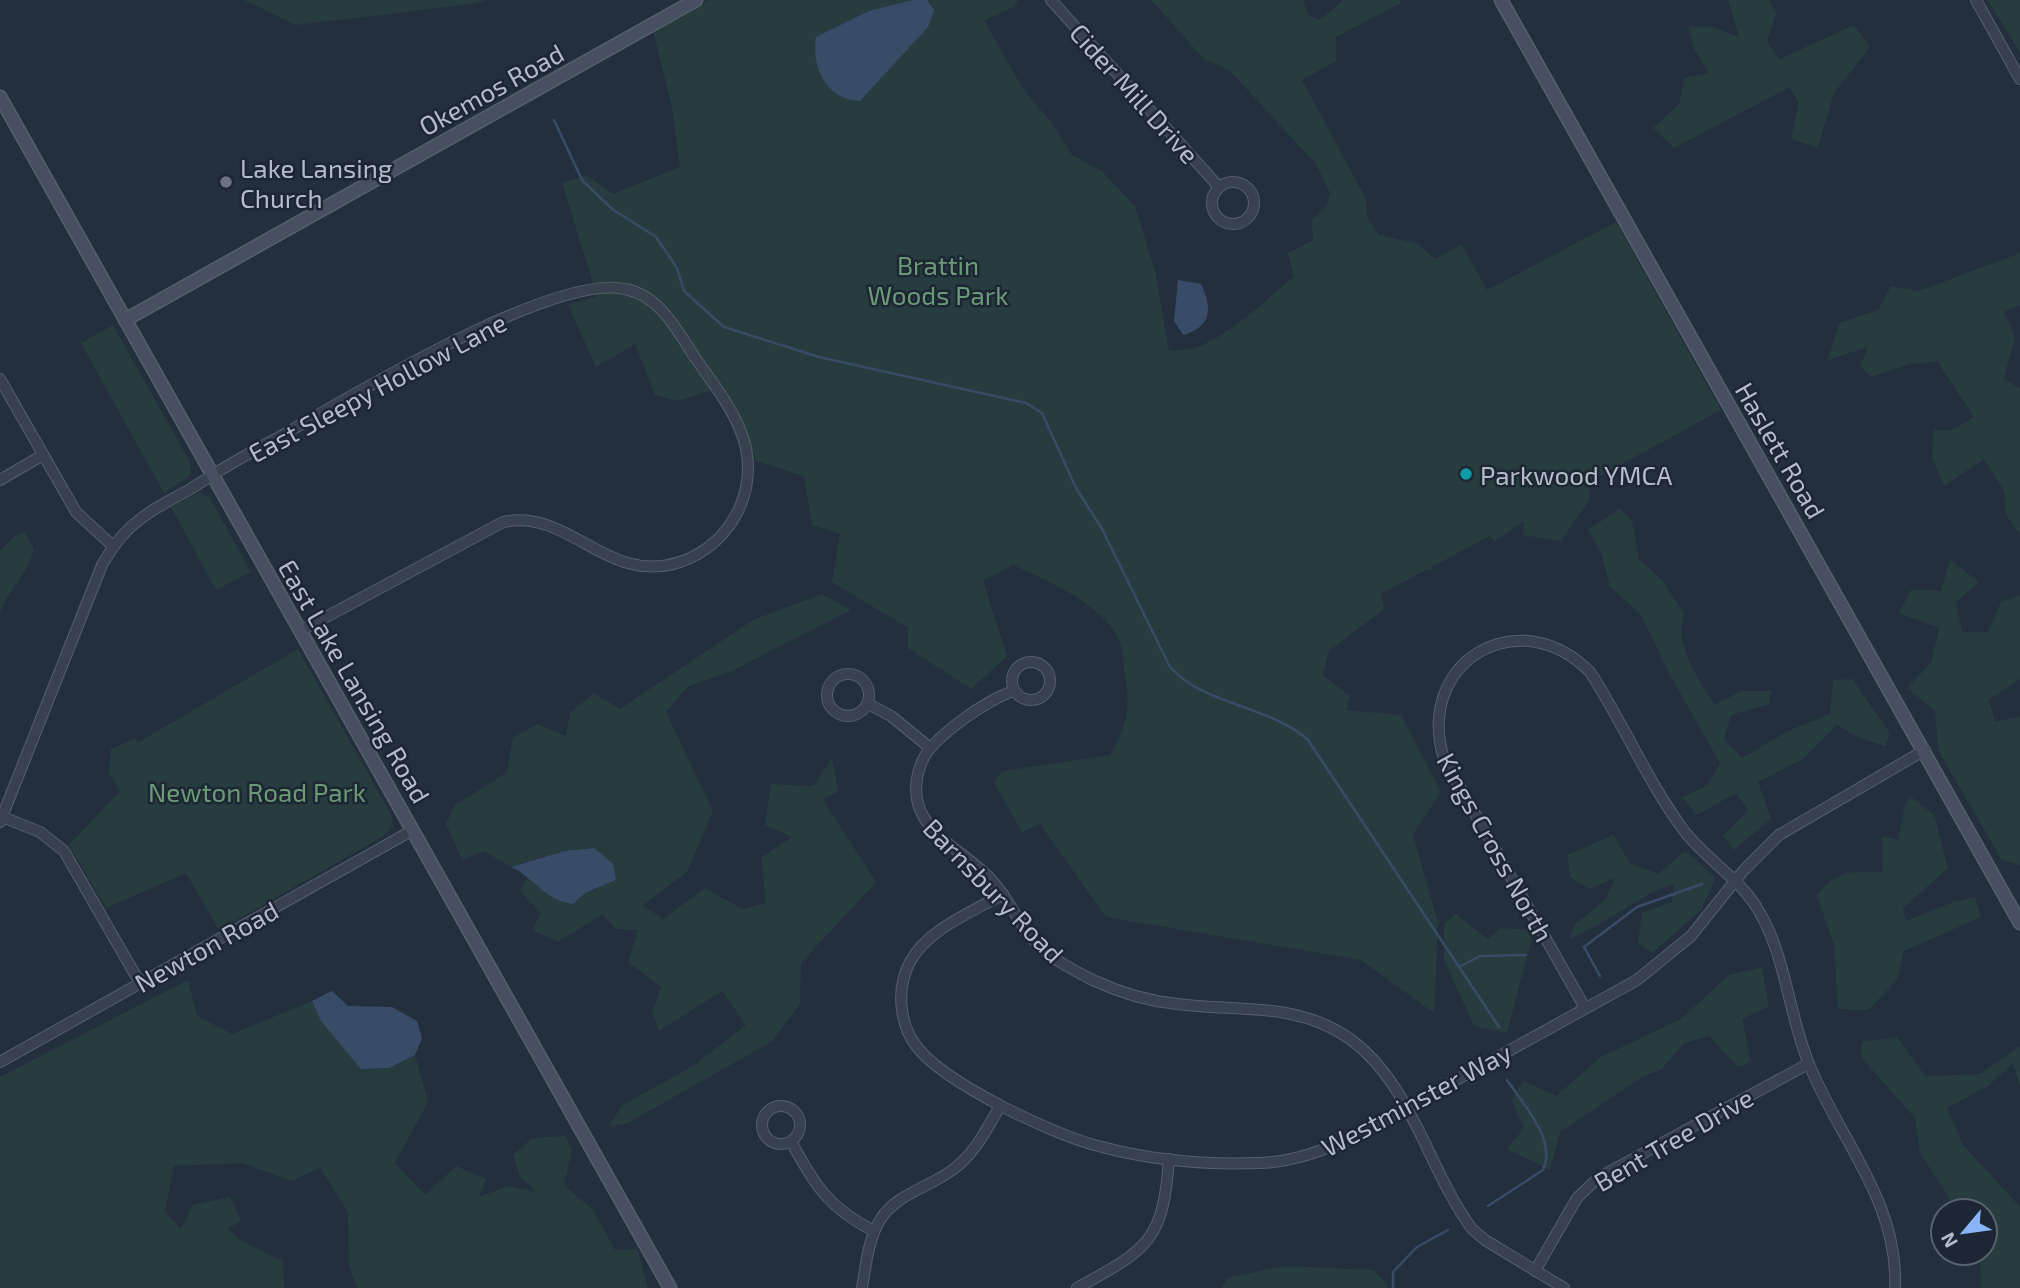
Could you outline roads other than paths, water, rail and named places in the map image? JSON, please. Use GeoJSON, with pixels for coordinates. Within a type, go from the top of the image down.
{"type":"FeatureCollection","features":[{"type":"Feature","properties":{"kind":"street","name":"Okemos Road"},"geometry":{"type":"LineString","coordinates":[[125,320],[696,0]]}},
{"type":"Feature","properties":{"kind":"street","name":"Cider Mill Drive"},"geometry":{"type":"LineString","coordinates":[[1051,0],[1219,187]]}},
{"type":"Feature","properties":{"kind":"street","name":"Haslett Road"},"geometry":{"type":"LineString","coordinates":[[1501,0],[2020,923]]}},
{"type":"Feature","properties":{"kind":"street"},"geometry":{"type":"LineString","coordinates":[[1976,0],[2020,79]]}},
{"type":"Feature","properties":{"kind":"street","name":"East Lake Lansing Road"},"geometry":{"type":"LineString","coordinates":[[0,97],[670,1288]]}},
{"type":"Feature","properties":{"kind":"street","name":"Cider Mill Drive"},"geometry":{"type":"LineString","coordinates":[[1232,181],[1245,185],[1254,203],[1250,216],[1238,223],[1219,218],[1212,198],[1219,187],[1232,181]]}},
{"type":"Feature","properties":{"kind":"street","name":"East Sleepy Hollow Lane"},"geometry":{"type":"LineString","coordinates":[[1,818],[93,586],[113,546],[140,518],[211,474],[401,369],[487,326],[568,296],[605,287],[626,289],[647,297],[667,314],[742,434],[748,458],[747,482],[741,506],[721,537],[692,557],[671,565],[648,567],[614,560],[549,524],[521,519],[503,522],[300,631]]}},
{"type":"Feature","properties":{"kind":"street"},"geometry":{"type":"LineString","coordinates":[[0,379],[76,512],[113,546]]}},
{"type":"Feature","properties":{"kind":"street"},"geometry":{"type":"LineString","coordinates":[[0,480],[43,455]]}},
{"type":"Feature","properties":{"kind":"street","name":"Kings Cross North"},"geometry":{"type":"LineString","coordinates":[[1585,1008],[1444,759],[1439,743],[1439,707],[1444,692],[1458,669],[1480,651],[1508,641],[1522,640],[1551,645],[1578,660],[1600,687],[1685,832],[1735,882]]}},
{"type":"Feature","properties":{"kind":"street"},"geometry":{"type":"LineString","coordinates":[[1035,662],[1049,673],[1048,692],[1037,700],[1024,699],[1014,691],[1012,678],[1023,663],[1035,662]]}},
{"type":"Feature","properties":{"kind":"street"},"geometry":{"type":"LineString","coordinates":[[857,676],[866,685],[868,704],[858,714],[844,716],[831,708],[829,687],[838,677],[857,676]]}},
{"type":"Feature","properties":{"kind":"street"},"geometry":{"type":"LineString","coordinates":[[868,704],[891,716],[929,747],[999,697],[1014,691]]}},
{"type":"Feature","properties":{"kind":"street","name":"Barnsbury Road"},"geometry":{"type":"LineString","coordinates":[[929,747],[917,781],[916,800],[922,815],[942,841],[983,871],[1003,894],[1028,934],[1048,954],[1079,973],[1124,993],[1179,1005],[1282,1010],[1327,1024],[1371,1057],[1388,1077],[1472,1229],[1564,1288]]}},
{"type":"Feature","properties":{"kind":"street","name":"Westminster Way"},"geometry":{"type":"LineString","coordinates":[[1003,894],[938,932],[922,945],[906,971],[901,1004],[906,1028],[917,1047],[933,1063],[1000,1105],[1072,1139],[1169,1158],[1259,1163],[1295,1158],[1351,1138],[1637,980],[1691,936],[1735,882],[1779,835],[1925,750]]}},
{"type":"Feature","properties":{"kind":"street"},"geometry":{"type":"LineString","coordinates":[[1,818],[40,832],[64,851],[139,983]]}},
{"type":"Feature","properties":{"kind":"street","name":"Newton Road"},"geometry":{"type":"LineString","coordinates":[[0,1062],[413,830]]}},
{"type":"Feature","properties":{"kind":"street"},"geometry":{"type":"LineString","coordinates":[[1735,882],[1761,913],[1771,937],[1808,1064],[1880,1201],[1892,1239],[1895,1288]]}},
{"type":"Feature","properties":{"kind":"street","name":"Bent Tree Drive"},"geometry":{"type":"LineString","coordinates":[[1535,1271],[1577,1198],[1589,1185],[1787,1073],[1808,1064]]}},
{"type":"Feature","properties":{"kind":"street"},"geometry":{"type":"LineString","coordinates":[[862,1288],[874,1231],[893,1205],[946,1174],[965,1159],[1000,1105]]}},
{"type":"Feature","properties":{"kind":"street"},"geometry":{"type":"LineString","coordinates":[[790,1142],[825,1198],[844,1214],[874,1231]]}},
{"type":"Feature","properties":{"kind":"street"},"geometry":{"type":"LineString","coordinates":[[1077,1288],[1133,1256],[1158,1227],[1166,1201],[1169,1158]]}},
{"type":"Feature","properties":{"kind":"water"},"geometry":{"type":"Polygon","coordinates":[[[913,0],[927,0],[934,10],[928,27],[860,101],[838,95],[819,71],[816,37],[869,11],[913,0]]]}},
{"type":"Feature","properties":{"kind":"water"},"geometry":{"type":"Polygon","coordinates":[[[1178,280],[1201,284],[1208,309],[1204,322],[1192,332],[1183,335],[1174,321],[1178,280]]]}},
{"type":"Feature","properties":{"kind":"water"},"geometry":{"type":"Polygon","coordinates":[[[594,848],[613,864],[616,880],[585,893],[573,904],[547,894],[511,867],[565,851],[594,848]]]}},
{"type":"Feature","properties":{"kind":"water"},"geometry":{"type":"Polygon","coordinates":[[[332,991],[348,1006],[392,1007],[417,1021],[422,1038],[415,1055],[389,1068],[361,1069],[321,1021],[312,1001],[332,991]]]}},
{"type":"Feature","properties":{"kind":"waterway"},"geometry":{"type":"LineString","coordinates":[[554,120],[582,180],[612,209],[656,237],[677,268],[684,291],[724,327],[819,357],[1026,403],[1042,413],[1076,488],[1101,527],[1170,667],[1201,690],[1275,719],[1308,740],[1499,1027]]}},
{"type":"Feature","properties":{"kind":"waterway"},"geometry":{"type":"LineString","coordinates":[[1600,976],[1584,947],[1637,907],[1702,884]]}},
{"type":"Feature","properties":{"kind":"waterway"},"geometry":{"type":"LineString","coordinates":[[1459,967],[1480,956],[1526,955]]}},
{"type":"Feature","properties":{"kind":"waterway"},"geometry":{"type":"LineString","coordinates":[[1488,1206],[1543,1170],[1546,1159],[1542,1135],[1507,1080]]}},
{"type":"Feature","properties":{"kind":"waterway"},"geometry":{"type":"LineString","coordinates":[[1393,1288],[1393,1272],[1417,1247],[1448,1230]]}},
{"type":"Feature","properties":{"kind":"place","name":"Lake Lansing Church"},"geometry":{"type":"Point","coordinates":[226,182]}},
{"type":"Feature","properties":{"kind":"place","name":"Parkwood YMCA"},"geometry":{"type":"Point","coordinates":[1466,474]}},
{"type":"Feature","properties":{"kind":"park label","name":"Brattin Woods Park"},"geometry":{"type":"Point","coordinates":[938,279]}},
{"type":"Feature","properties":{"kind":"park label","name":"Newton Road Park"},"geometry":{"type":"Point","coordinates":[257,791]}}]}
